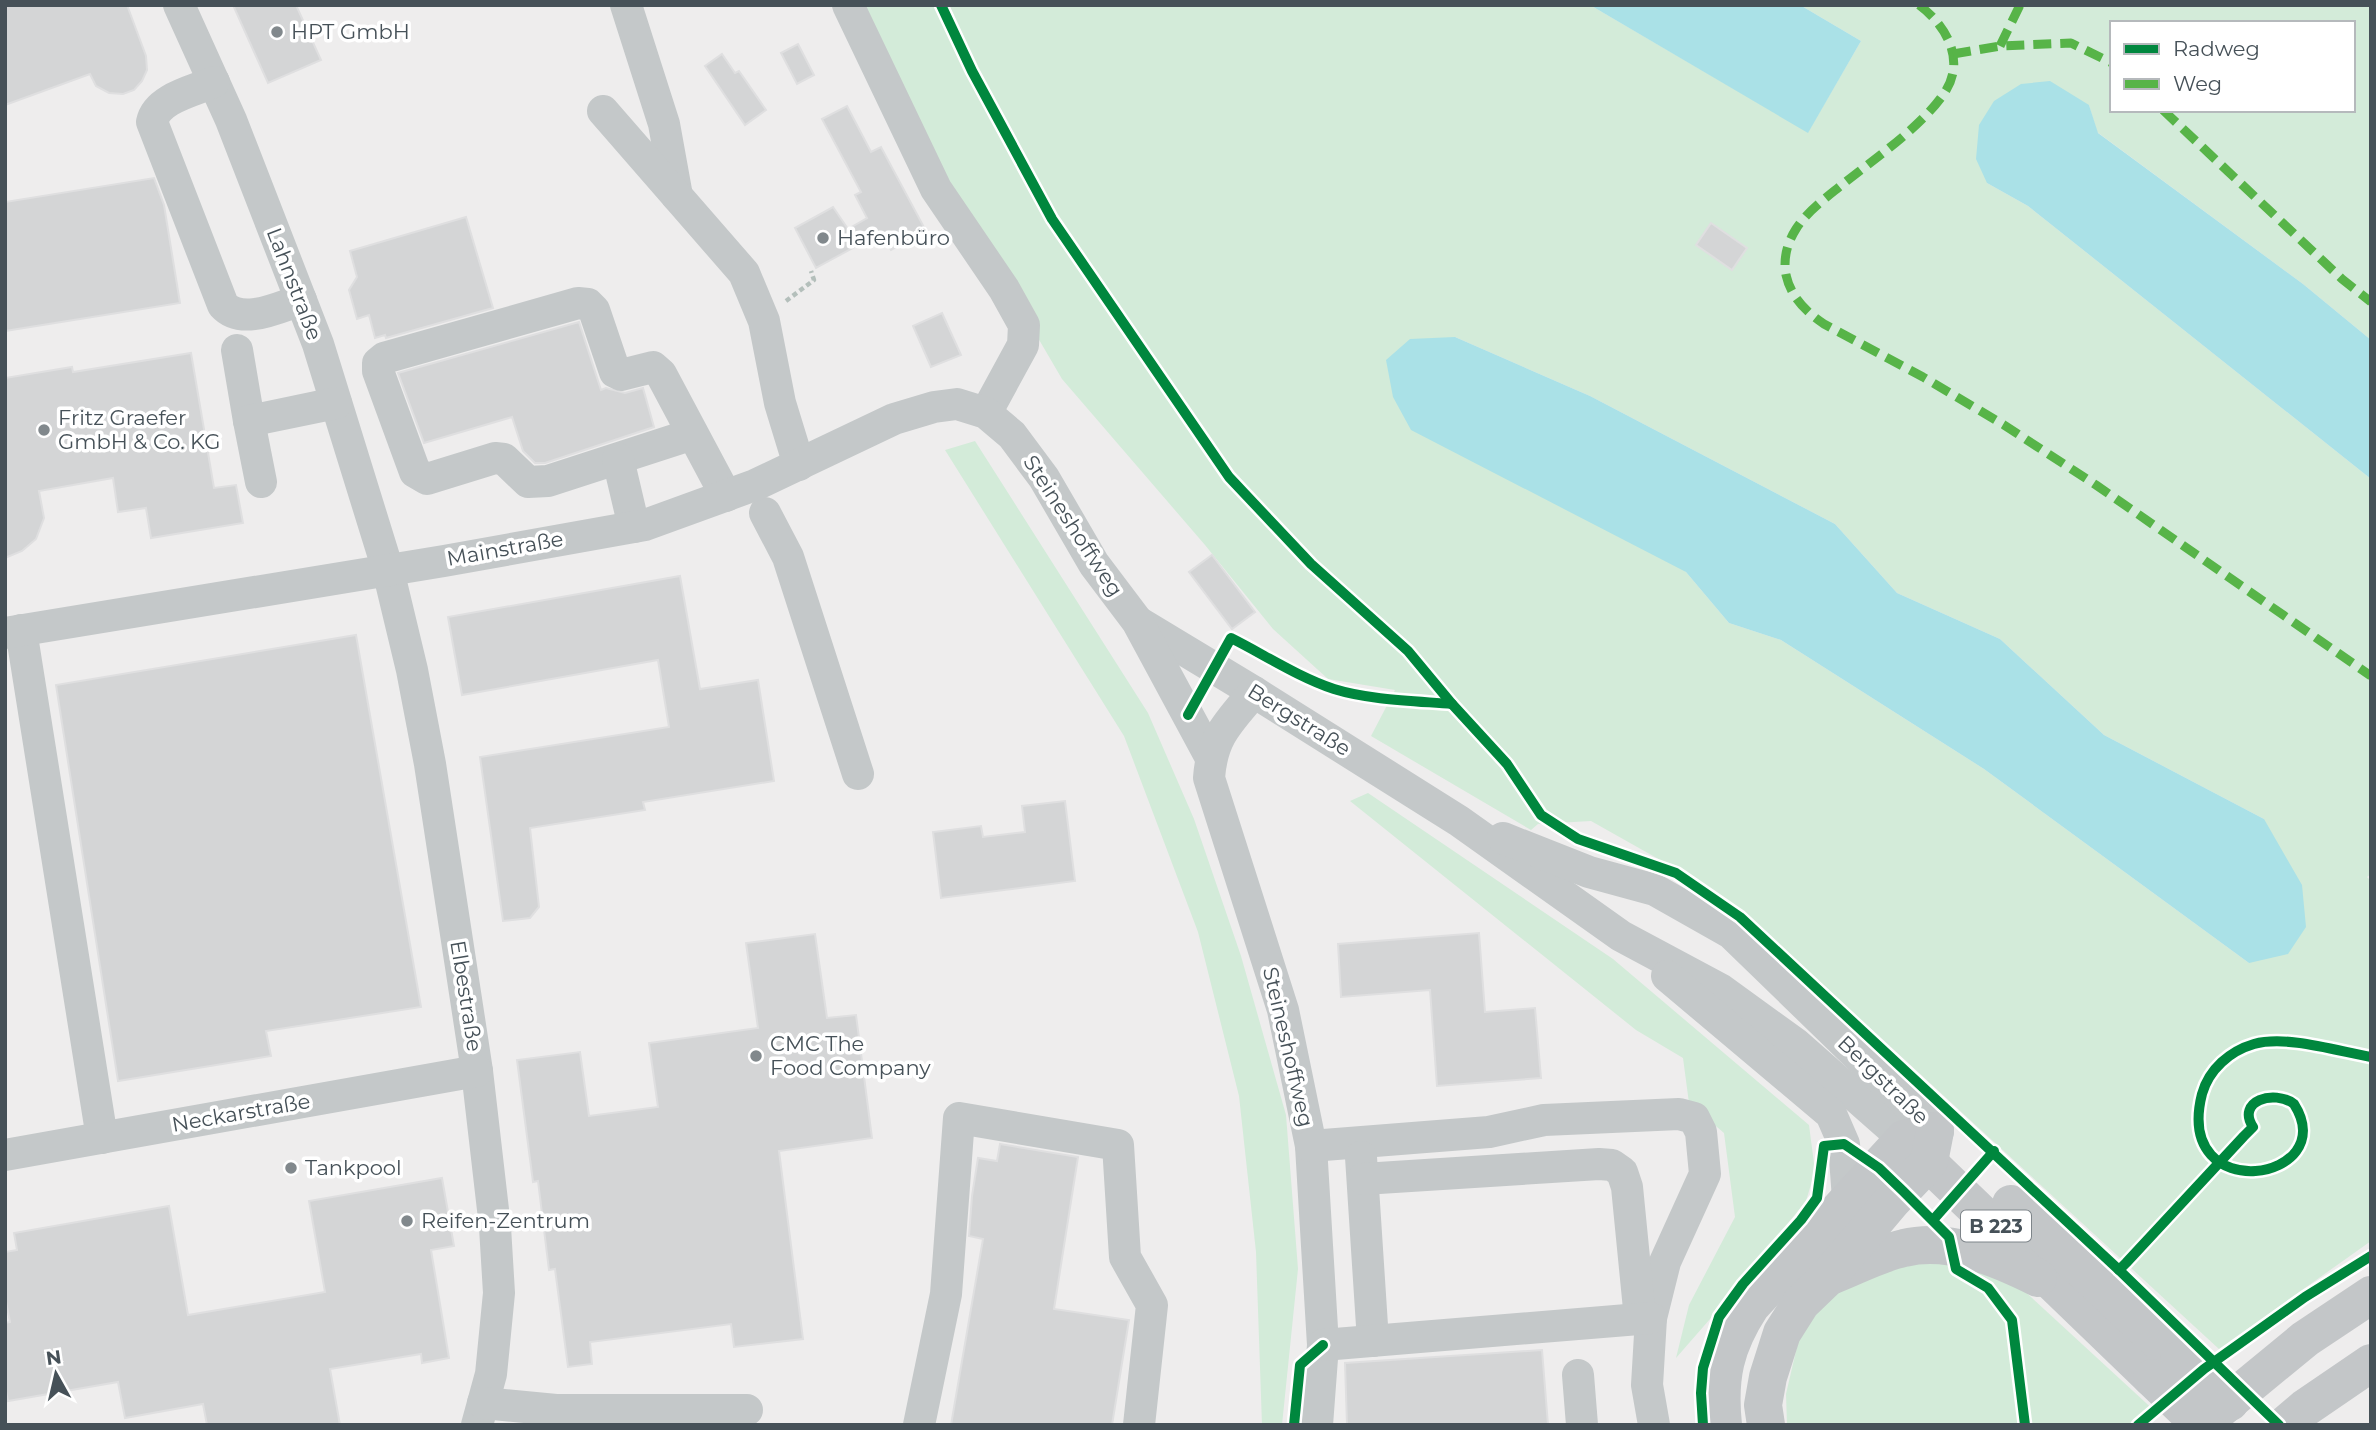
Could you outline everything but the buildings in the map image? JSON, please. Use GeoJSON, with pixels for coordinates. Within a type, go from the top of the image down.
{"type":"FeatureCollection","features":[{"type":"Feature","properties":{"kind":"main road"},"geometry":{"type":"LineString","coordinates":[[1723,1425],[1720,1402],[1726,1356],[1736,1329],[1751,1306],[1848,1199],[1923,1144]]}},
{"type":"Feature","properties":{"kind":"main road"},"geometry":{"type":"LineString","coordinates":[[1827,1278],[1891,1202],[1923,1144]]}},
{"type":"Feature","properties":{"kind":"main road","name":"Bergstraße"},"geometry":{"type":"LineString","coordinates":[[1923,1144],[1987,1183],[2166,1369],[2221,1419],[2230,1402],[2166,1369],[2062,1290],[1923,1144]]}},
{"type":"Feature","properties":{"kind":"main road","name":"B 223"},"geometry":{"type":"LineString","coordinates":[[1766,1425],[1763,1405],[1768,1377],[1782,1334],[1801,1303],[1827,1278],[1905,1247],[1951,1245],[2009,1263],[2062,1290]]}},
{"type":"Feature","properties":{"kind":"main road"},"geometry":{"type":"LineString","coordinates":[[2188,1425],[2221,1419],[2305,1339],[2371,1295]]}},
{"type":"Feature","properties":{"kind":"main road"},"geometry":{"type":"LineString","coordinates":[[2285,1425],[2371,1363]]}},
{"type":"Feature","properties":{"kind":"street","name":"Lahnstraße"},"geometry":{"type":"LineString","coordinates":[[179,5],[231,120],[301,300],[388,570]]}},
{"type":"Feature","properties":{"kind":"street"},"geometry":{"type":"LineString","coordinates":[[626,5],[664,124],[677,196]]}},
{"type":"Feature","properties":{"kind":"street"},"geometry":{"type":"LineString","coordinates":[[848,5],[936,189],[1004,289],[1024,325],[1023,345],[985,413]]}},
{"type":"Feature","properties":{"kind":"street"},"geometry":{"type":"LineString","coordinates":[[214,82],[161,105],[152,122],[223,305],[229,312],[249,315],[301,300]]}},
{"type":"Feature","properties":{"kind":"street"},"geometry":{"type":"LineString","coordinates":[[603,111],[744,273],[764,321],[780,403],[799,465]]}},
{"type":"Feature","properties":{"kind":"street"},"geometry":{"type":"LineString","coordinates":[[249,421],[332,390],[384,358],[578,303],[588,304],[594,310],[615,372],[621,375],[653,367],[661,374],[726,496]]}},
{"type":"Feature","properties":{"kind":"street"},"geometry":{"type":"LineString","coordinates":[[237,350],[261,482]]}},
{"type":"Feature","properties":{"kind":"street"},"geometry":{"type":"LineString","coordinates":[[378,363],[378,371],[415,472],[427,478],[495,458],[504,460],[528,482],[548,481],[693,434]]}},
{"type":"Feature","properties":{"kind":"street","name":"Mainstraße"},"geometry":{"type":"LineString","coordinates":[[13,632],[634,527],[726,496],[799,465],[894,419],[934,407],[957,404],[985,413]]}},
{"type":"Feature","properties":{"kind":"street","name":"Steineshoffweg"},"geometry":{"type":"LineString","coordinates":[[985,413],[1012,435],[1044,478],[1094,564],[1137,621],[1210,758],[1209,778],[1215,800],[1283,1010],[1311,1146],[1322,1345],[1317,1425]]}},
{"type":"Feature","properties":{"kind":"street"},"geometry":{"type":"LineString","coordinates":[[618,458],[634,527]]}},
{"type":"Feature","properties":{"kind":"street"},"geometry":{"type":"LineString","coordinates":[[765,513],[788,557],[858,774]]}},
{"type":"Feature","properties":{"kind":"street","name":"Elbestraße"},"geometry":{"type":"LineString","coordinates":[[388,570],[428,753],[477,1071],[495,1227],[499,1293],[491,1374],[480,1414]]}},
{"type":"Feature","properties":{"kind":"street","name":"Bergstraße"},"geometry":{"type":"LineString","coordinates":[[1137,621],[1459,821],[1620,936],[1720,989],[1796,1044],[1923,1144]]}},
{"type":"Feature","properties":{"kind":"street"},"geometry":{"type":"LineString","coordinates":[[13,632],[102,1138]]}},
{"type":"Feature","properties":{"kind":"street"},"geometry":{"type":"LineString","coordinates":[[1210,758],[1221,731],[1254,692]]}},
{"type":"Feature","properties":{"kind":"street","name":"Bergstraße"},"geometry":{"type":"LineString","coordinates":[[1459,821],[1589,872],[1655,890],[1731,933],[1923,1144]]}},
{"type":"Feature","properties":{"kind":"street"},"geometry":{"type":"LineString","coordinates":[[1620,936],[1830,1114],[1844,1144],[1848,1199]]}},
{"type":"Feature","properties":{"kind":"street","name":"Neckarstraße"},"geometry":{"type":"LineString","coordinates":[[5,1155],[477,1071]]}},
{"type":"Feature","properties":{"kind":"street"},"geometry":{"type":"LineString","coordinates":[[1311,1146],[1489,1132],[1544,1120],[1679,1114],[1694,1118],[1702,1132],[1706,1174],[1665,1262],[1645,1318]]}},
{"type":"Feature","properties":{"kind":"street"},"geometry":{"type":"LineString","coordinates":[[919,1425],[946,1294],[960,1118],[1118,1146],[1125,1257],[1152,1305],[1139,1425]]}},
{"type":"Feature","properties":{"kind":"street"},"geometry":{"type":"LineString","coordinates":[[1360,1142],[1373,1341]]}},
{"type":"Feature","properties":{"kind":"street"},"geometry":{"type":"LineString","coordinates":[[1363,1179],[1599,1164],[1612,1166],[1622,1172],[1627,1187],[1645,1318],[1647,1385],[1654,1425]]}},
{"type":"Feature","properties":{"kind":"street"},"geometry":{"type":"LineString","coordinates":[[1322,1345],[1645,1318]]}},
{"type":"Feature","properties":{"kind":"street"},"geometry":{"type":"LineString","coordinates":[[1578,1375],[1582,1425]]}},
{"type":"Feature","properties":{"kind":"street"},"geometry":{"type":"LineString","coordinates":[[480,1414],[556,1410],[747,1410]]}},
{"type":"Feature","properties":{"kind":"green space"},"geometry":{"type":"Polygon","coordinates":[[[860,5],[1590,5],[1808,132],[1861,41],[1800,5],[2371,5],[2371,340],[2303,284],[2097,132],[2089,105],[1987,183],[2028,206],[2371,479],[2371,874],[2367,877],[2371,881],[2371,1241],[2219,1349],[1744,912],[1678,870],[1591,821],[1538,824],[1531,830],[1371,736],[1395,690],[1328,679],[1273,629],[1205,545],[1062,379],[958,201],[860,5]],[[1455,337],[1686,572],[1729,623],[1781,640],[1984,769],[2249,963],[2264,819],[2104,735],[2000,639],[1897,593],[1835,524],[1590,396],[1455,337]]]}},
{"type":"Feature","properties":{"kind":"green space"},"geometry":{"type":"Polygon","coordinates":[[[975,441],[1148,713],[1194,819],[1241,956],[1286,1115],[1298,1269],[1282,1425],[1262,1425],[1256,1252],[1239,1096],[1198,932],[1124,736],[945,450],[975,441]]]}},
{"type":"Feature","properties":{"kind":"green space"},"geometry":{"type":"Polygon","coordinates":[[[1368,793],[1613,959],[1809,1125],[1815,1171],[1806,1201],[1676,1358],[1689,1305],[1735,1217],[1724,1133],[1689,1103],[1683,1058],[1636,1030],[1350,801],[1368,793]]]}},
{"type":"Feature","properties":{"kind":"green space"},"geometry":{"type":"Polygon","coordinates":[[[1936,1259],[2005,1273],[2158,1414],[2145,1425],[1787,1425],[1786,1394],[1799,1338],[1830,1294],[1877,1270],[1936,1259]]]}},
{"type":"Feature","properties":{"kind":"water"},"geometry":{"type":"Polygon","coordinates":[[[1590,5],[1800,5],[1861,41],[1808,133],[1590,5]]]}},
{"type":"Feature","properties":{"kind":"water"},"geometry":{"type":"Polygon","coordinates":[[[2050,81],[2089,105],[2098,133],[2303,284],[2371,340],[2371,479],[2028,206],[1987,183],[1976,159],[1979,125],[1994,101],[2021,84],[2050,81]]]}},
{"type":"Feature","properties":{"kind":"water"},"geometry":{"type":"Polygon","coordinates":[[[1455,337],[1590,396],[1835,524],[1897,593],[2000,639],[2104,735],[2264,819],[2302,885],[2306,927],[2288,954],[2249,963],[1984,769],[1781,640],[1729,623],[1686,572],[1411,430],[1393,397],[1386,360],[1410,339],[1455,337]]]}},
{"type":"Feature","properties":{"kind":"marked path"},"geometry":{"type":"LineString","coordinates":[[1919,5],[1945,33],[1950,44],[1954,68],[1951,80],[1945,92],[1923,118],[1821,202],[1800,223],[1785,257],[1786,275],[1795,297],[1824,324],[1923,377],[2004,425],[2096,485],[2371,676]]}},
{"type":"Feature","properties":{"kind":"marked path"},"geometry":{"type":"LineString","coordinates":[[2000,46],[2020,5]]}},
{"type":"Feature","properties":{"kind":"marked path"},"geometry":{"type":"LineString","coordinates":[[1953,54],[2000,46],[2071,43],[2110,62]]}},
{"type":"Feature","properties":{"kind":"marked path"},"geometry":{"type":"LineString","coordinates":[[2165,112],[2342,279],[2371,302]]}},
{"type":"Feature","properties":{"kind":"cycle path"},"geometry":{"type":"LineString","coordinates":[[941,5],[972,71],[1052,219],[1229,477],[1311,564],[1408,651],[1507,764],[1541,815],[1578,839],[1676,873],[1740,917],[2119,1270],[2126,1263],[2244,1136],[2253,1127],[2249,1118],[2249,1110],[2253,1104],[2268,1098],[2294,1104],[2303,1130],[2296,1151],[2279,1165],[2256,1171],[2231,1168],[2211,1155],[2200,1131],[2202,1094],[2215,1069],[2229,1056],[2254,1044],[2281,1041],[2371,1057]]}},
{"type":"Feature","properties":{"kind":"cycle path"},"geometry":{"type":"LineString","coordinates":[[1188,715],[1231,638],[1334,689],[1377,698],[1452,704]]}},
{"type":"Feature","properties":{"kind":"cycle path"},"geometry":{"type":"LineString","coordinates":[[1703,1425],[1703,1368],[1719,1317],[1743,1284],[1801,1220],[1817,1198],[1824,1146],[1844,1144],[1879,1168],[1949,1237],[1956,1269],[1988,1288],[2012,1320],[2025,1425]]}},
{"type":"Feature","properties":{"kind":"cycle path"},"geometry":{"type":"LineString","coordinates":[[1933,1220],[1994,1151]]}},
{"type":"Feature","properties":{"kind":"cycle path"},"geometry":{"type":"LineString","coordinates":[[2138,1425],[2204,1369],[2305,1297],[2371,1256]]}},
{"type":"Feature","properties":{"kind":"cycle path"},"geometry":{"type":"LineString","coordinates":[[2119,1270],[2279,1425]]}},
{"type":"Feature","properties":{"kind":"cycle path"},"geometry":{"type":"LineString","coordinates":[[1294,1425],[1300,1365],[1323,1345]]}},
{"type":"Feature","properties":{"kind":"place","name":"HPT GmbH"},"geometry":{"type":"Point","coordinates":[277,32]}},
{"type":"Feature","properties":{"kind":"place","name":"Hafenbüro"},"geometry":{"type":"Point","coordinates":[823,238]}},
{"type":"Feature","properties":{"kind":"place","name":"Fritz Graefer GmbH & Co. KG"},"geometry":{"type":"Point","coordinates":[44,430]}},
{"type":"Feature","properties":{"kind":"place","name":"CMC The Food Company"},"geometry":{"type":"Point","coordinates":[756,1056]}},
{"type":"Feature","properties":{"kind":"place","name":"Tankpool"},"geometry":{"type":"Point","coordinates":[291,1168]}},
{"type":"Feature","properties":{"kind":"place","name":"Reifen-Zentrum"},"geometry":{"type":"Point","coordinates":[407,1221]}}]}
